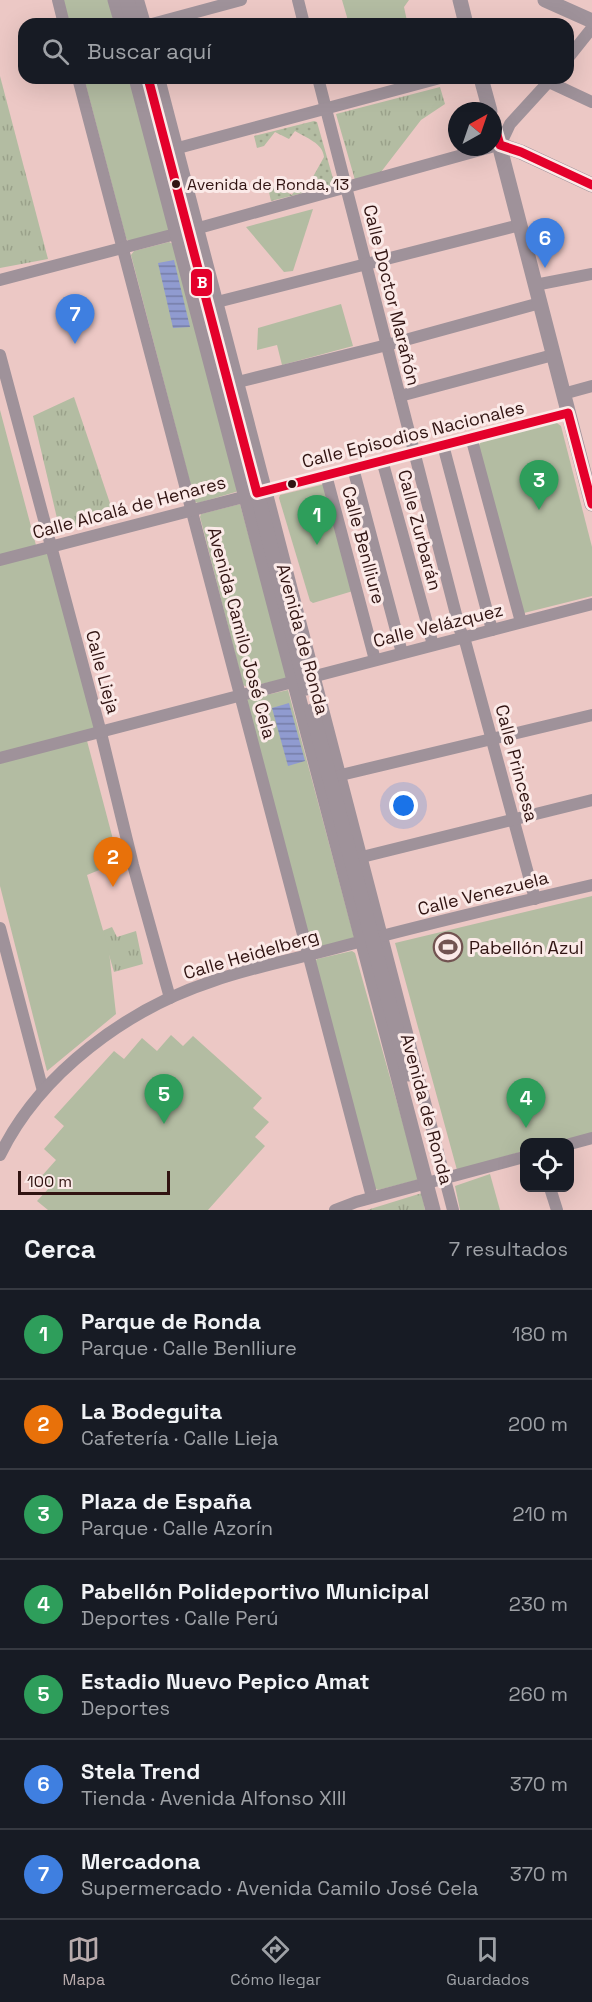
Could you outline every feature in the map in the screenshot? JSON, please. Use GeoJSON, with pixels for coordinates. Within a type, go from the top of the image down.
{"type":"FeatureCollection","features":[{"type":"Feature","properties":{"kind":"street"},"geometry":{"type":"LineString","coordinates":[[58,0],[62,18]]}},
{"type":"Feature","properties":{"kind":"street"},"geometry":{"type":"LineString","coordinates":[[115,0],[120,18]]}},
{"type":"Feature","properties":{"kind":"street"},"geometry":{"type":"LineString","coordinates":[[127,0],[132,18]]}},
{"type":"Feature","properties":{"kind":"street"},"geometry":{"type":"LineString","coordinates":[[138,0],[143,18]]}},
{"type":"Feature","properties":{"kind":"street"},"geometry":{"type":"LineString","coordinates":[[174,18],[240,0]]}},
{"type":"Feature","properties":{"kind":"street"},"geometry":{"type":"LineString","coordinates":[[298,0],[302,18]]}},
{"type":"Feature","properties":{"kind":"street"},"geometry":{"type":"LineString","coordinates":[[460,0],[464,18]]}},
{"type":"Feature","properties":{"kind":"street"},"geometry":{"type":"LineString","coordinates":[[545,0],[592,21]]}},
{"type":"Feature","properties":{"kind":"street"},"geometry":{"type":"LineString","coordinates":[[574,50],[592,28]]}},
{"type":"Feature","properties":{"kind":"street","name":"Avenida Camilo José Cela"},"geometry":{"type":"LineString","coordinates":[[80,84],[372,1197]]}},
{"type":"Feature","properties":{"kind":"street","name":"Avenida de Ronda"},"geometry":{"type":"LineString","coordinates":[[138,84],[187,231],[218,302],[238,382],[256,493]]}},
{"type":"Feature","properties":{"kind":"street","name":"Avenida de Ronda"},"geometry":{"type":"LineString","coordinates":[[150,84],[444,1210]]}},
{"type":"Feature","properties":{"kind":"street","name":"Avenida de Ronda"},"geometry":{"type":"LineString","coordinates":[[161,84],[178,148],[187,231]]}},
{"type":"Feature","properties":{"kind":"street","name":"Calle Doctor Marañón"},"geometry":{"type":"LineString","coordinates":[[320,84],[460,630],[464,637]]}},
{"type":"Feature","properties":{"kind":"street"},"geometry":{"type":"LineString","coordinates":[[178,148],[417,84]]}},
{"type":"Feature","properties":{"kind":"street"},"geometry":{"type":"LineString","coordinates":[[483,84],[488,102]]}},
{"type":"Feature","properties":{"kind":"street"},"geometry":{"type":"LineString","coordinates":[[502,135],[546,84]]}},
{"type":"Feature","properties":{"kind":"street"},"geometry":{"type":"LineString","coordinates":[[558,84],[592,102]]}},
{"type":"Feature","properties":{"kind":"street"},"geometry":{"type":"LineString","coordinates":[[502,148],[521,152],[592,184]]}},
{"type":"Feature","properties":{"kind":"street"},"geometry":{"type":"LineString","coordinates":[[0,280],[458,156]]}},
{"type":"Feature","properties":{"kind":"street"},"geometry":{"type":"LineString","coordinates":[[497,156],[520,225],[592,504]]}},
{"type":"Feature","properties":{"kind":"street"},"geometry":{"type":"LineString","coordinates":[[218,302],[520,225]]}},
{"type":"Feature","properties":{"kind":"street"},"geometry":{"type":"LineString","coordinates":[[535,285],[592,274]]}},
{"type":"Feature","properties":{"kind":"street"},"geometry":{"type":"LineString","coordinates":[[238,382],[387,345],[540,303]]}},
{"type":"Feature","properties":{"kind":"street","name":"Calle Lieja"},"geometry":{"type":"LineString","coordinates":[[0,355],[170,998]]}},
{"type":"Feature","properties":{"kind":"street"},"geometry":{"type":"LineString","coordinates":[[400,396],[553,355]]}},
{"type":"Feature","properties":{"kind":"street"},"geometry":{"type":"LineString","coordinates":[[563,394],[592,386]]}},
{"type":"Feature","properties":{"kind":"street","name":"Calle Episodios Nacionales"},"geometry":{"type":"LineString","coordinates":[[256,493],[568,413]]}},
{"type":"Feature","properties":{"kind":"street"},"geometry":{"type":"LineString","coordinates":[[471,438],[521,622]]}},
{"type":"Feature","properties":{"kind":"street"},"geometry":{"type":"LineString","coordinates":[[443,445],[492,630]]}},
{"type":"Feature","properties":{"kind":"street","name":"Calle Zurbarán"},"geometry":{"type":"LineString","coordinates":[[382,460],[433,645]]}},
{"type":"Feature","properties":{"kind":"street"},"geometry":{"type":"LineString","coordinates":[[353,468],[402,653]]}},
{"type":"Feature","properties":{"kind":"street","name":"Calle Benlliure"},"geometry":{"type":"LineString","coordinates":[[326,475],[375,660]]}},
{"type":"Feature","properties":{"kind":"street","name":"Calle Alcalá de Henares"},"geometry":{"type":"LineString","coordinates":[[0,560],[256,493]]}},
{"type":"Feature","properties":{"kind":"street","name":"Calle Velázquez"},"geometry":{"type":"LineString","coordinates":[[0,758],[592,604]]}},
{"type":"Feature","properties":{"kind":"street","name":"Calle Princesa"},"geometry":{"type":"LineString","coordinates":[[464,637],[534,899]]}},
{"type":"Feature","properties":{"kind":"street","name":"Avenida de Ronda"},"geometry":{"type":"LineString","coordinates":[[304,678],[341,775],[362,857],[373,938]]}},
{"type":"Feature","properties":{"kind":"street"},"geometry":{"type":"LineString","coordinates":[[341,775],[592,715]]}},
{"type":"Feature","properties":{"kind":"street"},"geometry":{"type":"LineString","coordinates":[[362,857],[592,800]]}},
{"type":"Feature","properties":{"kind":"street","name":"Calle Venezuela"},"geometry":{"type":"LineString","coordinates":[[373,938],[592,885]]}},
{"type":"Feature","properties":{"kind":"street"},"geometry":{"type":"LineString","coordinates":[[0,928],[43,1091]]}},
{"type":"Feature","properties":{"kind":"street","name":"Calle Heidelberg"},"geometry":{"type":"LineString","coordinates":[[0,1155],[7,1141],[43,1091],[93,1045],[135,1016],[170,998],[213,981],[373,938]]}},
{"type":"Feature","properties":{"kind":"street"},"geometry":{"type":"LineString","coordinates":[[574,1143],[592,1138]]}},
{"type":"Feature","properties":{"kind":"street"},"geometry":{"type":"LineString","coordinates":[[335,1210],[372,1197],[520,1158]]}},
{"type":"Feature","properties":{"kind":"street","name":"Avenida de Ronda"},"geometry":{"type":"LineString","coordinates":[[433,1210],[436,1181]]}},
{"type":"Feature","properties":{"kind":"street","name":"Avenida de Ronda"},"geometry":{"type":"LineString","coordinates":[[436,1181],[453,1210]]}},
{"type":"Feature","properties":{"kind":"street"},"geometry":{"type":"LineString","coordinates":[[551,1192],[557,1210]]}},
{"type":"Feature","properties":{"kind":"green space"},"geometry":{"type":"Polygon","coordinates":[[[63,0],[109,0],[113,18],[68,18],[63,0]]]}},
{"type":"Feature","properties":{"kind":"green space"},"geometry":{"type":"Polygon","coordinates":[[[342,0],[409,0],[404,7],[406,18],[347,18],[342,0]]]}},
{"type":"Feature","properties":{"kind":"green space"},"geometry":{"type":"Polygon","coordinates":[[[0,76],[48,259],[0,268],[0,76]]]}},
{"type":"Feature","properties":{"kind":"green space"},"geometry":{"type":"Polygon","coordinates":[[[86,84],[133,84],[169,228],[167,231],[128,241],[86,84]]]}},
{"type":"Feature","properties":{"kind":"green space"},"geometry":{"type":"Polygon","coordinates":[[[440,87],[445,104],[421,120],[381,172],[355,180],[336,114],[440,87]]]}},
{"type":"Feature","properties":{"kind":"green space"},"geometry":{"type":"Polygon","coordinates":[[[317,122],[334,182],[332,186],[271,201],[268,188],[274,185],[292,195],[300,179],[309,184],[324,157],[323,152],[313,141],[295,131],[289,139],[275,132],[264,146],[257,148],[254,136],[317,122]]]}},
{"type":"Feature","properties":{"kind":"green space"},"geometry":{"type":"Polygon","coordinates":[[[313,209],[293,271],[284,272],[246,227],[313,209]]]}},
{"type":"Feature","properties":{"kind":"green space"},"geometry":{"type":"Polygon","coordinates":[[[169,242],[175,245],[239,491],[198,503],[195,502],[131,255],[134,251],[169,242]]]}},
{"type":"Feature","properties":{"kind":"green space"},"geometry":{"type":"Polygon","coordinates":[[[341,304],[353,346],[282,365],[277,345],[257,350],[258,328],[341,304]]]}},
{"type":"Feature","properties":{"kind":"green space"},"geometry":{"type":"Polygon","coordinates":[[[74,397],[115,518],[60,531],[33,416],[74,397]]]}},
{"type":"Feature","properties":{"kind":"green space"},"geometry":{"type":"Polygon","coordinates":[[[0,410],[37,549],[51,546],[101,733],[86,737],[119,862],[87,875],[109,951],[116,1014],[47,1071],[0,886],[0,410]]]}},
{"type":"Feature","properties":{"kind":"green space"},"geometry":{"type":"Polygon","coordinates":[[[554,421],[561,426],[592,547],[592,596],[524,613],[478,447],[482,440],[554,421]]]}},
{"type":"Feature","properties":{"kind":"green space"},"geometry":{"type":"Polygon","coordinates":[[[325,484],[353,591],[313,603],[310,601],[279,498],[280,495],[325,484]]]}},
{"type":"Feature","properties":{"kind":"green space"},"geometry":{"type":"Polygon","coordinates":[[[240,504],[287,676],[285,679],[247,687],[243,685],[200,517],[201,514],[240,504]]]}},
{"type":"Feature","properties":{"kind":"green space"},"geometry":{"type":"Polygon","coordinates":[[[288,690],[354,937],[351,940],[313,948],[247,701],[288,690]]]}},
{"type":"Feature","properties":{"kind":"green space"},"geometry":{"type":"Polygon","coordinates":[[[592,896],[592,1133],[573,1138],[520,1138],[520,1152],[457,1170],[395,943],[592,896]]]}},
{"type":"Feature","properties":{"kind":"green space"},"geometry":{"type":"Polygon","coordinates":[[[112,927],[117,937],[136,931],[143,964],[114,972],[102,931],[112,927]]]}},
{"type":"Feature","properties":{"kind":"green space"},"geometry":{"type":"Polygon","coordinates":[[[352,951],[355,953],[418,1177],[417,1180],[378,1190],[375,1188],[315,962],[317,959],[352,951]]]}},
{"type":"Feature","properties":{"kind":"green space"},"geometry":{"type":"Polygon","coordinates":[[[171,1035],[183,1046],[193,1036],[262,1098],[253,1108],[269,1122],[255,1137],[265,1146],[208,1210],[48,1210],[37,1201],[50,1187],[40,1178],[56,1160],[44,1149],[64,1126],[54,1117],[114,1051],[124,1059],[142,1038],[157,1051],[171,1035]]]}},
{"type":"Feature","properties":{"kind":"green space"},"geometry":{"type":"Polygon","coordinates":[[[490,1174],[500,1210],[460,1210],[455,1186],[490,1174]]]}},
{"type":"Feature","properties":{"kind":"green space"},"geometry":{"type":"Polygon","coordinates":[[[422,1193],[425,1210],[367,1210],[422,1193]]]}},
{"type":"Feature","properties":{"kind":"water"},"geometry":{"type":"Polygon","coordinates":[[[174,260],[190,327],[173,328],[158,263],[174,260]]]}},
{"type":"Feature","properties":{"kind":"water"},"geometry":{"type":"Polygon","coordinates":[[[289,703],[305,761],[288,766],[272,708],[289,703]]]}},
{"type":"Feature","properties":{"kind":"transit line","name":"B"},"geometry":{"type":"LineString","coordinates":[[150,84],[257,493],[568,413],[592,504]]}},
{"type":"Feature","properties":{"kind":"transit line","name":"B"},"geometry":{"type":"LineString","coordinates":[[502,146],[521,152],[592,185]]}},
{"type":"Feature","properties":{"kind":"place","name":"Avenida de Ronda, 13"},"geometry":{"type":"Point","coordinates":[176,184]}},
{"type":"Feature","properties":{"kind":"place","name":"Stela Trend"},"geometry":{"type":"Point","coordinates":[545,268]}},
{"type":"Feature","properties":{"kind":"place","name":"Mercadona"},"geometry":{"type":"Point","coordinates":[75,344]}},
{"type":"Feature","properties":{"kind":"place","name":"Plaza de España"},"geometry":{"type":"Point","coordinates":[539,510]}},
{"type":"Feature","properties":{"kind":"place","name":"Parque de Ronda"},"geometry":{"type":"Point","coordinates":[317,545]}},
{"type":"Feature","properties":{"kind":"place","name":"La Bodeguita"},"geometry":{"type":"Point","coordinates":[113,887]}},
{"type":"Feature","properties":{"kind":"place","name":"Pabellón Azul"},"geometry":{"type":"Point","coordinates":[448,947]}},
{"type":"Feature","properties":{"kind":"place","name":"Estadio Nuevo Pepico Amat"},"geometry":{"type":"Point","coordinates":[164,1124]}},
{"type":"Feature","properties":{"kind":"place","name":"Pabellón Polideportivo Municipal"},"geometry":{"type":"Point","coordinates":[526,1128]}}]}
